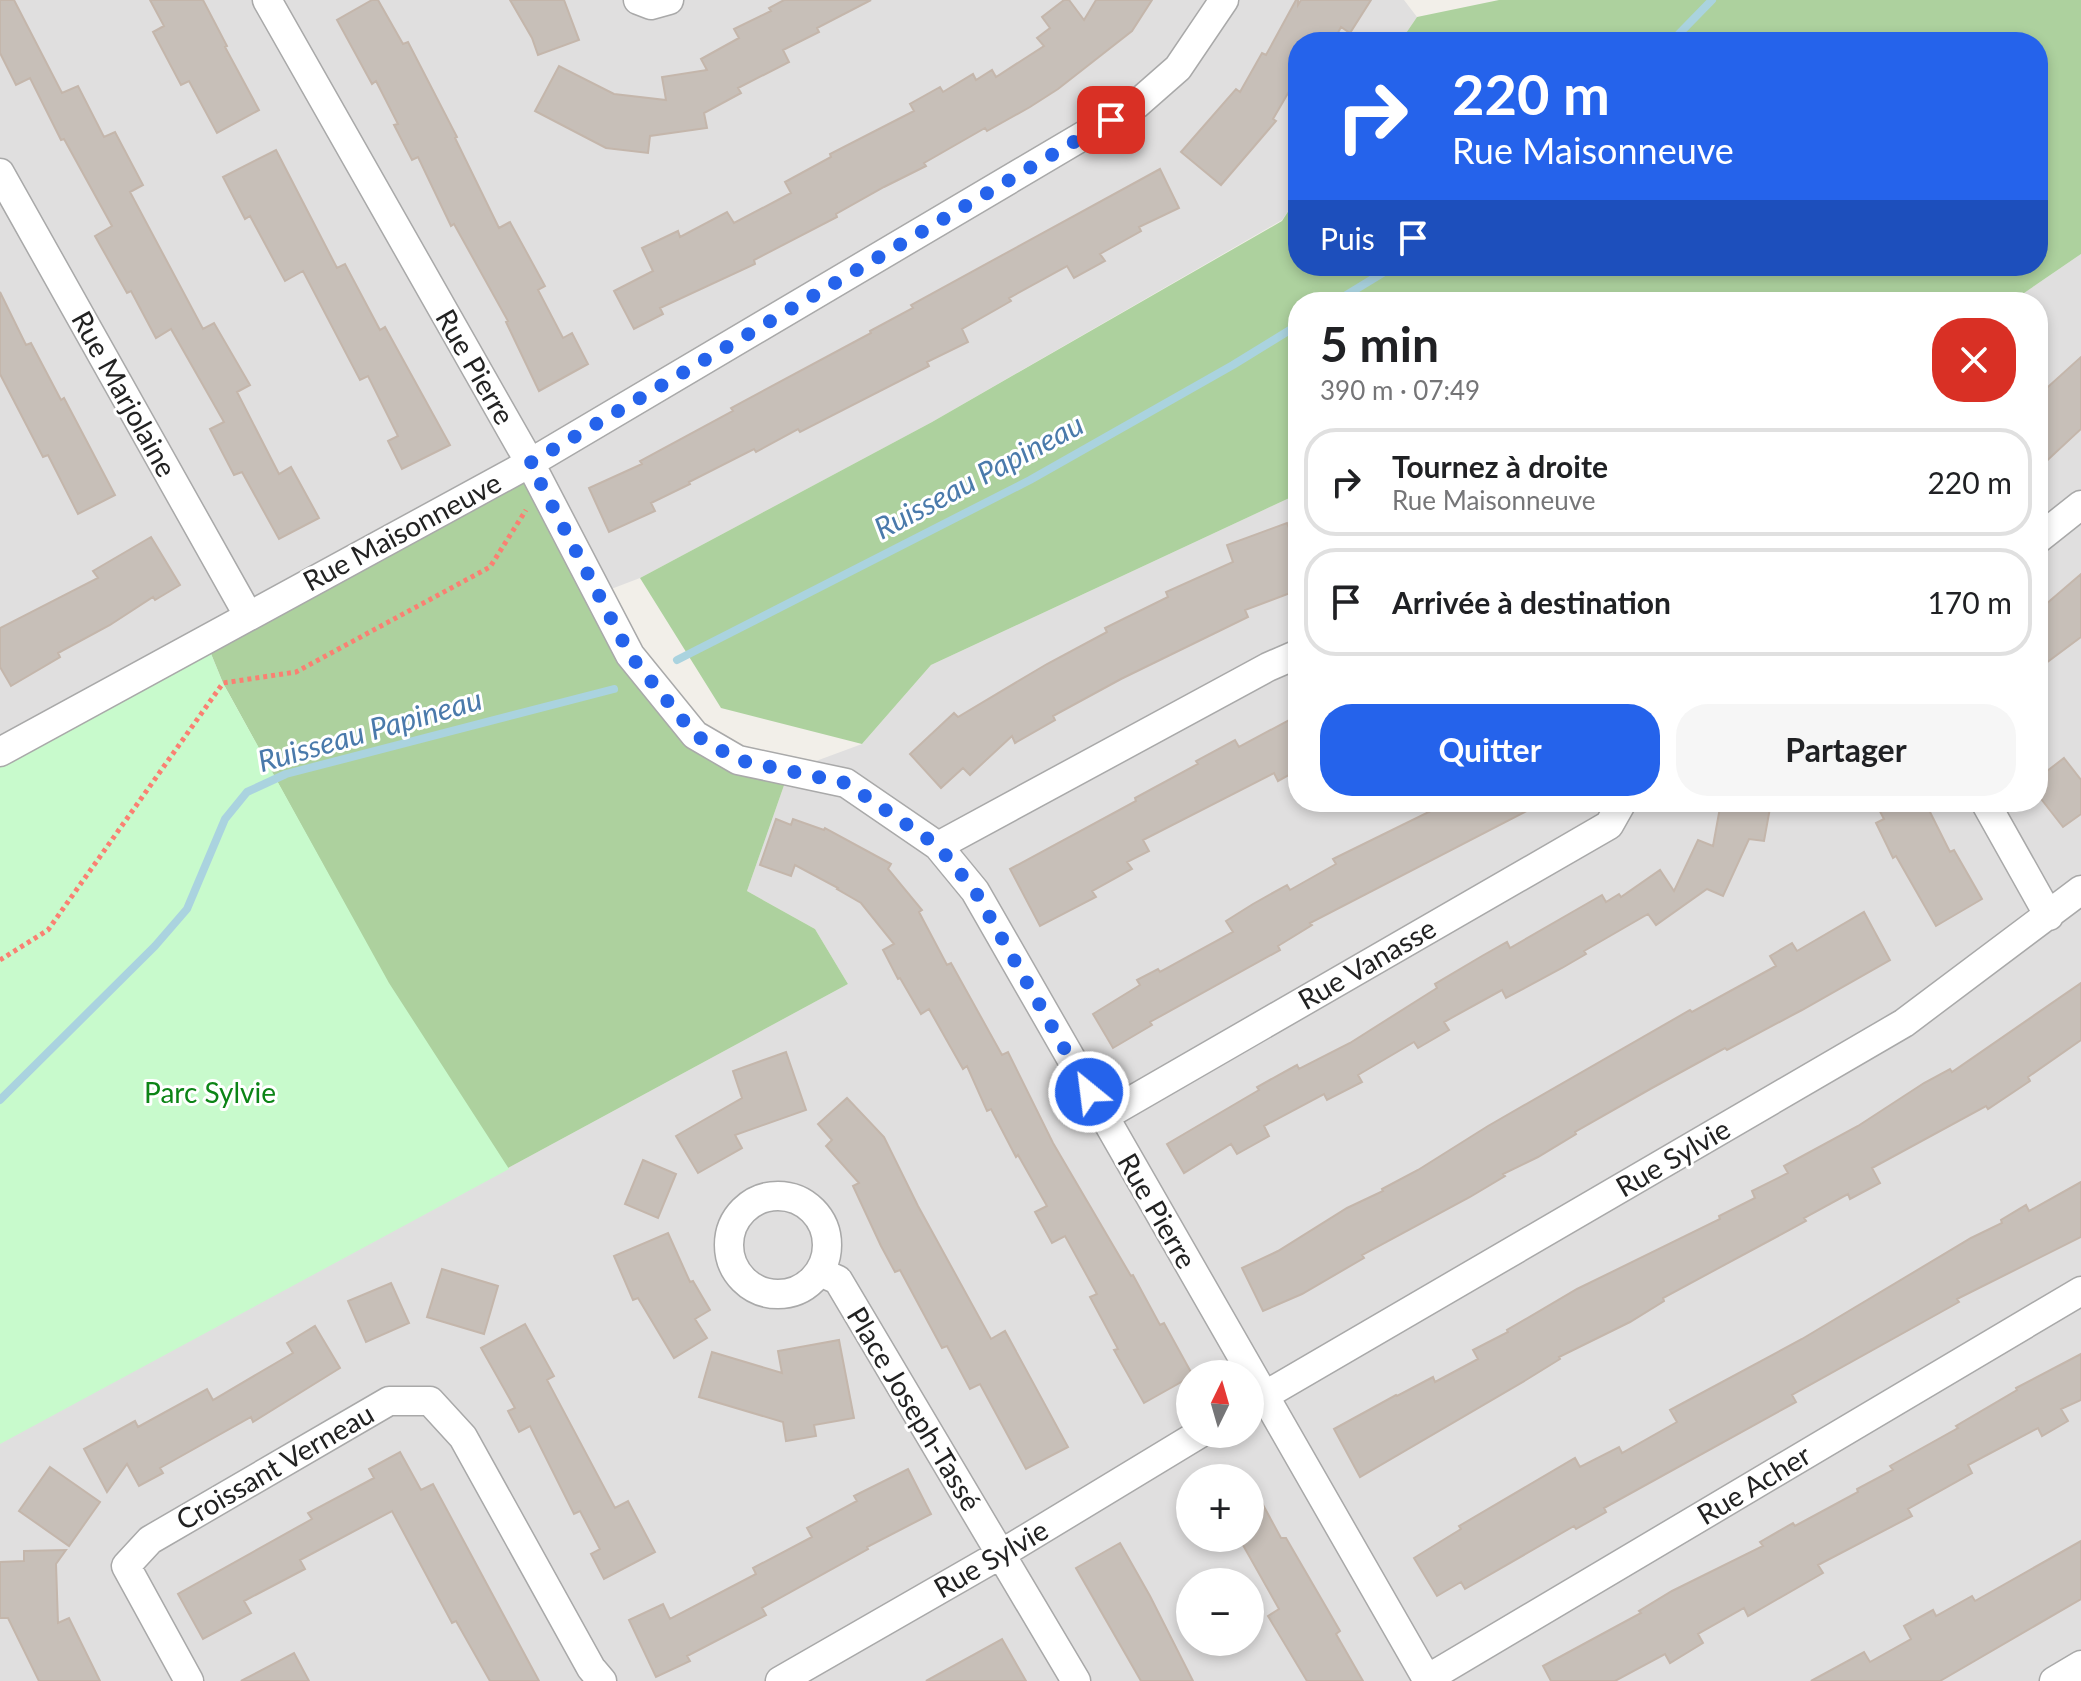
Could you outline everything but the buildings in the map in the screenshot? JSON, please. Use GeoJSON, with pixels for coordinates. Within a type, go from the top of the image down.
{"type":"FeatureCollection","features":[{"type":"Feature","properties":{"kind":"street","name":"Rue Pierre"},"geometry":{"type":"LineString","coordinates":[[267,0],[535,474],[630,655],[695,735],[738,760],[846,783],[938,846],[975,891],[1103,1117],[1234,1360]]}},
{"type":"Feature","properties":{"kind":"street"},"geometry":{"type":"LineString","coordinates":[[638,0],[651,5],[669,0]]}},
{"type":"Feature","properties":{"kind":"street","name":"Rue Maisonneuve"},"geometry":{"type":"LineString","coordinates":[[0,752],[248,615],[535,474],[1137,104],[1178,68],[1224,0]]}},
{"type":"Feature","properties":{"kind":"street","name":"Rue Marjolaine"},"geometry":{"type":"LineString","coordinates":[[0,173],[248,615]]}},
{"type":"Feature","properties":{"kind":"street"},"geometry":{"type":"LineString","coordinates":[[2048,531],[2081,505]]}},
{"type":"Feature","properties":{"kind":"street"},"geometry":{"type":"LineString","coordinates":[[938,846],[1288,658]]}},
{"type":"Feature","properties":{"kind":"street","name":"Rue Vanasse"},"geometry":{"type":"LineString","coordinates":[[1103,1117],[1609,825],[1616,812]]}},
{"type":"Feature","properties":{"kind":"street"},"geometry":{"type":"LineString","coordinates":[[1991,812],[2049,916]]}},
{"type":"Feature","properties":{"kind":"street","name":"Rue Sylvie"},"geometry":{"type":"LineString","coordinates":[[1264,1395],[1904,1023],[2081,890]]}},
{"type":"Feature","properties":{"kind":"street","name":"Place Joseph-Tassé"},"geometry":{"type":"LineString","coordinates":[[820,1272],[838,1280],[1076,1681]]}},
{"type":"Feature","properties":{"kind":"street","name":"Rue Acher"},"geometry":{"type":"LineString","coordinates":[[1427,1680],[2081,1291]]}},
{"type":"Feature","properties":{"kind":"street","name":"Croissant Verneau"},"geometry":{"type":"LineString","coordinates":[[189,1681],[126,1566],[150,1540],[389,1401],[430,1401],[463,1437],[591,1668],[602,1681]]}},
{"type":"Feature","properties":{"kind":"street","name":"Rue Pierre"},"geometry":{"type":"LineString","coordinates":[[1264,1413],[1427,1680]]}},
{"type":"Feature","properties":{"kind":"street","name":"Rue Sylvie"},"geometry":{"type":"LineString","coordinates":[[780,1681],[1001,1554],[1176,1448]]}},
{"type":"Feature","properties":{"kind":"street"},"geometry":{"type":"LineString","coordinates":[[2054,1681],[2081,1665]]}},
{"type":"Feature","properties":{"kind":"path"},"geometry":{"type":"LineString","coordinates":[[0,960],[48,930],[223,683],[296,672],[490,567],[535,474]]}},
{"type":"Feature","properties":{"kind":"shaded area"},"geometry":{"type":"Polygon","coordinates":[[[0,0],[1404,0],[1417,17],[1407,32],[1288,32],[1288,211],[1282,220],[932,422],[640,578],[598,594],[0,752],[0,0]]]}},
{"type":"Feature","properties":{"kind":"shaded area"},"geometry":{"type":"Polygon","coordinates":[[[2081,254],[2081,1681],[0,1681],[0,1443],[848,984],[815,929],[747,891],[789,771],[862,744],[931,665],[1288,499],[1288,812],[2048,812],[2048,292],[2026,292],[2081,254]]]}},
{"type":"Feature","properties":{"kind":"green space"},"geometry":{"type":"Polygon","coordinates":[[[1499,0],[2081,0],[2081,254],[2026,292],[1288,292],[1288,499],[931,665],[862,744],[721,708],[640,578],[932,422],[1282,221],[1288,212],[1288,276],[2048,276],[2048,32],[1407,32],[1417,17],[1499,0]]]}},
{"type":"Feature","properties":{"kind":"green space"},"geometry":{"type":"Polygon","coordinates":[[[530,463],[630,655],[695,735],[789,771],[747,891],[815,929],[848,984],[0,1443],[367,945],[223,683],[205,639],[530,463]]]}},
{"type":"Feature","properties":{"kind":"green space","name":"Parc Sylvie"},"geometry":{"type":"Polygon","coordinates":[[[205,639],[223,683],[389,983],[509,1169],[0,1444],[0,752],[205,639]]]}},
{"type":"Feature","properties":{"kind":"waterway","name":"Ruisseau Papineau"},"geometry":{"type":"LineString","coordinates":[[1681,32],[1712,0]]}},
{"type":"Feature","properties":{"kind":"waterway","name":"Ruisseau Papineau"},"geometry":{"type":"LineString","coordinates":[[1351,292],[1378,276]]}},
{"type":"Feature","properties":{"kind":"waterway","name":"Ruisseau Papineau"},"geometry":{"type":"LineString","coordinates":[[677,660],[1030,480],[1288,331]]}},
{"type":"Feature","properties":{"kind":"waterway","name":"Ruisseau Papineau"},"geometry":{"type":"LineString","coordinates":[[0,1100],[155,946],[187,909],[225,819],[247,792],[286,774],[614,689]]}},
{"type":"Feature","properties":{"kind":"route"},"geometry":{"type":"LineString","coordinates":[[1089,1092],[975,891],[938,846],[846,783],[738,760],[695,735],[630,655],[530,463],[1111,120]]}}]}
